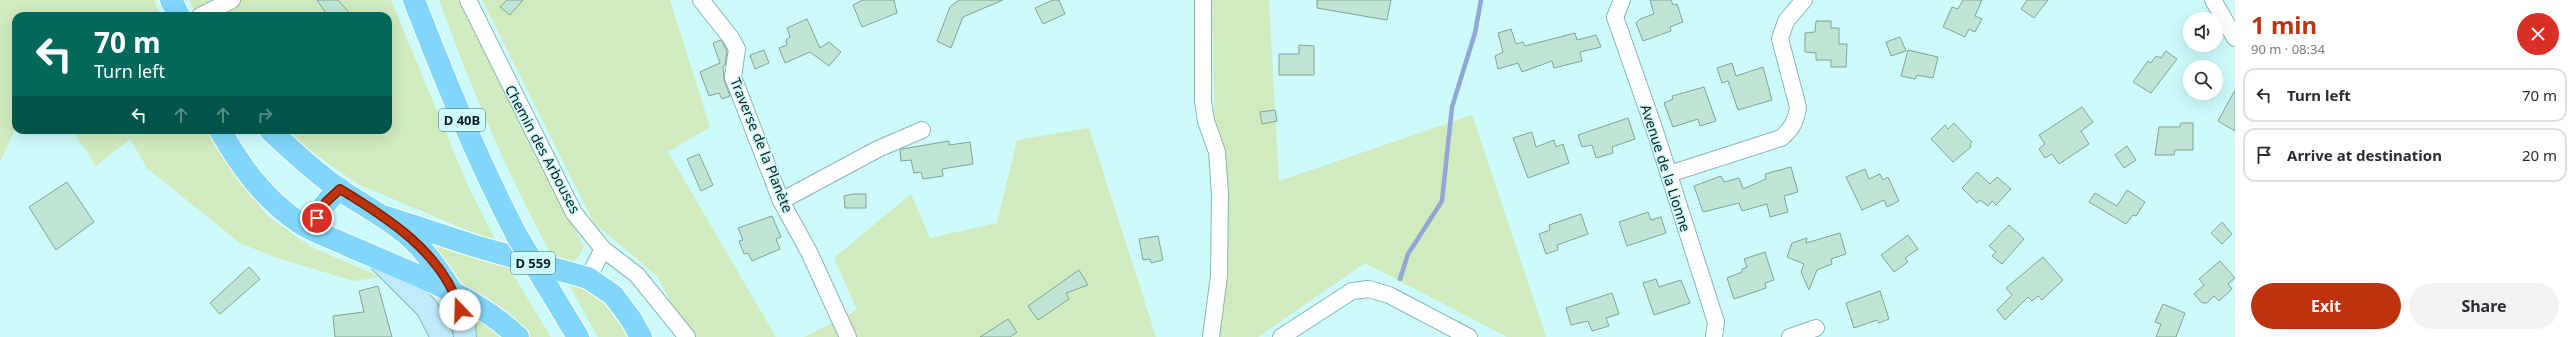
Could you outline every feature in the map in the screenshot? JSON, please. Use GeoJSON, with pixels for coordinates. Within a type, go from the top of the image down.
{"type":"FeatureCollection","features":[{"type":"Feature","properties":{"kind":"main road"},"geometry":{"type":"LineString","coordinates":[[171,0],[177,12]]}},
{"type":"Feature","properties":{"kind":"main road","name":"D 40B"},"geometry":{"type":"LineString","coordinates":[[414,0],[448,88],[493,189],[542,280],[578,337]]}},
{"type":"Feature","properties":{"kind":"main road","name":"D 559"},"geometry":{"type":"LineString","coordinates":[[222,134],[239,164],[255,184],[285,212],[316,231],[455,295],[484,311],[518,337]]}},
{"type":"Feature","properties":{"kind":"main road","name":"D 559"},"geometry":{"type":"LineString","coordinates":[[274,134],[298,156],[340,189],[386,217],[412,239],[434,264],[455,295]]}},
{"type":"Feature","properties":{"kind":"main road"},"geometry":{"type":"LineString","coordinates":[[316,231],[317,218],[321,209],[340,189]]}},
{"type":"Feature","properties":{"kind":"main road","name":"D 559"},"geometry":{"type":"LineString","coordinates":[[386,217],[478,248],[588,278],[613,295],[631,319],[641,337]]}},
{"type":"Feature","properties":{"kind":"street"},"geometry":{"type":"LineString","coordinates":[[208,12],[232,0]]}},
{"type":"Feature","properties":{"kind":"street","name":"Chemin des Arbouses"},"geometry":{"type":"LineString","coordinates":[[468,0],[574,213],[603,249],[637,275],[687,337]]}},
{"type":"Feature","properties":{"kind":"street","name":"Traverse de la Planète"},"geometry":{"type":"LineString","coordinates":[[701,0],[732,38],[737,49],[733,77],[781,201],[810,252],[848,337]]}},
{"type":"Feature","properties":{"kind":"street"},"geometry":{"type":"LineString","coordinates":[[1203,0],[1203,101],[1206,121],[1217,152],[1220,193],[1219,276],[1211,337]]}},
{"type":"Feature","properties":{"kind":"street","name":"Avenue de la Lionne"},"geometry":{"type":"LineString","coordinates":[[1622,0],[1615,17],[1669,174],[1716,322],[1714,337]]}},
{"type":"Feature","properties":{"kind":"street"},"geometry":{"type":"LineString","coordinates":[[1669,174],[1781,138],[1789,131],[1797,116],[1798,107],[1780,39],[1786,21],[1804,0]]}},
{"type":"Feature","properties":{"kind":"street"},"geometry":{"type":"LineString","coordinates":[[2213,0],[2235,38]]}},
{"type":"Feature","properties":{"kind":"street"},"geometry":{"type":"LineString","coordinates":[[781,201],[878,149],[922,130]]}},
{"type":"Feature","properties":{"kind":"street"},"geometry":{"type":"LineString","coordinates":[[588,278],[603,249]]}},
{"type":"Feature","properties":{"kind":"street"},"geometry":{"type":"LineString","coordinates":[[378,259],[427,308],[442,337]]}},
{"type":"Feature","properties":{"kind":"street"},"geometry":{"type":"LineString","coordinates":[[1281,337],[1352,291],[1369,289],[1388,295],[1468,337]]}},
{"type":"Feature","properties":{"kind":"street"},"geometry":{"type":"LineString","coordinates":[[455,295],[464,324],[465,337]]}},
{"type":"Feature","properties":{"kind":"street"},"geometry":{"type":"LineString","coordinates":[[1790,337],[1816,328]]}},
{"type":"Feature","properties":{"kind":"green space"},"geometry":{"type":"Polygon","coordinates":[[[0,0],[154,0],[159,12],[12,12],[13,134],[0,162],[0,0]]]}},
{"type":"Feature","properties":{"kind":"green space"},"geometry":{"type":"Polygon","coordinates":[[[189,0],[391,0],[468,186],[497,243],[360,185],[310,151],[292,134],[392,134],[392,12],[196,12],[189,0]]]}},
{"type":"Feature","properties":{"kind":"green space"},"geometry":{"type":"Polygon","coordinates":[[[439,0],[458,0],[584,247],[578,257],[572,261],[553,258],[536,227],[477,99],[439,0]]]}},
{"type":"Feature","properties":{"kind":"green space"},"geometry":{"type":"Polygon","coordinates":[[[482,0],[670,0],[710,127],[668,152],[776,337],[689,337],[657,276],[594,223],[482,0]]]}},
{"type":"Feature","properties":{"kind":"green space"},"geometry":{"type":"Polygon","coordinates":[[[1212,0],[1269,0],[1279,181],[1472,115],[1546,337],[1507,337],[1365,263],[1258,337],[1219,337],[1212,0]]]}},
{"type":"Feature","properties":{"kind":"green space"},"geometry":{"type":"Polygon","coordinates":[[[1089,128],[1156,337],[804,337],[857,310],[834,258],[911,194],[930,238],[997,223],[1017,140],[1089,128]]]}},
{"type":"Feature","properties":{"kind":"green space"},"geometry":{"type":"Polygon","coordinates":[[[75,134],[211,134],[214,141],[266,215],[311,247],[381,277],[354,281],[277,258],[240,243],[147,168],[130,139],[96,166],[75,134]]]}},
{"type":"Feature","properties":{"kind":"green space"},"geometry":{"type":"Polygon","coordinates":[[[414,231],[508,266],[551,337],[526,337],[458,288],[414,231]]]}},
{"type":"Feature","properties":{"kind":"green space"},"geometry":{"type":"Polygon","coordinates":[[[568,283],[579,285],[598,295],[612,310],[631,337],[598,337],[568,283]]]}},
{"type":"Feature","properties":{"kind":"green space"},"geometry":{"type":"Polygon","coordinates":[[[471,315],[502,337],[470,337],[471,315]]]}},
{"type":"Feature","properties":{"kind":"building"},"geometry":{"type":"Polygon","coordinates":[[[317,0],[338,0],[348,12],[325,12],[317,0]]]}},
{"type":"Feature","properties":{"kind":"building"},"geometry":{"type":"Polygon","coordinates":[[[507,0],[523,0],[510,15],[500,7],[507,0]]]}},
{"type":"Feature","properties":{"kind":"building"},"geometry":{"type":"Polygon","coordinates":[[[863,0],[894,0],[897,13],[862,27],[853,5],[863,0]]]}},
{"type":"Feature","properties":{"kind":"building"},"geometry":{"type":"Polygon","coordinates":[[[959,0],[1003,0],[963,17],[951,48],[937,41],[950,7],[959,0]]]}},
{"type":"Feature","properties":{"kind":"building"},"geometry":{"type":"Polygon","coordinates":[[[1053,0],[1059,0],[1065,14],[1043,24],[1035,8],[1053,0]]]}},
{"type":"Feature","properties":{"kind":"building"},"geometry":{"type":"Polygon","coordinates":[[[1317,0],[1391,0],[1387,20],[1317,8],[1317,0]]]}},
{"type":"Feature","properties":{"kind":"building"},"geometry":{"type":"Polygon","coordinates":[[[1650,0],[1671,0],[1673,5],[1677,4],[1683,22],[1670,27],[1671,31],[1643,41],[1636,23],[1640,19],[1654,14],[1650,0]]]}},
{"type":"Feature","properties":{"kind":"building"},"geometry":{"type":"Polygon","coordinates":[[[1963,0],[1982,0],[1975,16],[1982,19],[1975,32],[1969,29],[1965,37],[1943,27],[1952,7],[1958,9],[1963,0]]]}},
{"type":"Feature","properties":{"kind":"building"},"geometry":{"type":"Polygon","coordinates":[[[2027,0],[2048,0],[2034,18],[2021,9],[2027,0]]]}},
{"type":"Feature","properties":{"kind":"building"},"geometry":{"type":"Polygon","coordinates":[[[807,19],[820,48],[829,42],[841,52],[829,66],[810,52],[785,63],[779,48],[787,45],[786,40],[790,37],[787,28],[807,19]]]}},
{"type":"Feature","properties":{"kind":"building"},"geometry":{"type":"Polygon","coordinates":[[[1816,21],[1831,21],[1831,28],[1839,28],[1839,44],[1847,44],[1846,67],[1831,67],[1831,60],[1816,60],[1816,53],[1805,52],[1805,33],[1815,32],[1816,21]]]}},
{"type":"Feature","properties":{"kind":"building"},"geometry":{"type":"Polygon","coordinates":[[[1511,29],[1516,44],[1523,42],[1525,46],[1575,33],[1577,40],[1596,35],[1601,47],[1580,52],[1582,61],[1554,68],[1552,61],[1522,72],[1518,63],[1498,69],[1495,56],[1503,52],[1498,33],[1511,29]]]}},
{"type":"Feature","properties":{"kind":"building"},"geometry":{"type":"Polygon","coordinates":[[[1900,37],[1906,51],[1891,56],[1886,42],[1900,37]]]}},
{"type":"Feature","properties":{"kind":"building"},"geometry":{"type":"Polygon","coordinates":[[[721,40],[727,51],[725,65],[723,66],[724,80],[730,96],[722,99],[719,93],[709,96],[700,72],[720,63],[713,43],[721,40]]]}},
{"type":"Feature","properties":{"kind":"building"},"geometry":{"type":"Polygon","coordinates":[[[1299,45],[1314,46],[1314,75],[1279,75],[1279,54],[1299,54],[1299,45]]]}},
{"type":"Feature","properties":{"kind":"building"},"geometry":{"type":"Polygon","coordinates":[[[764,50],[769,63],[755,69],[750,55],[764,50]]]}},
{"type":"Feature","properties":{"kind":"building"},"geometry":{"type":"Polygon","coordinates":[[[1908,50],[1938,57],[1933,78],[1917,75],[1915,79],[1901,76],[1908,50]]]}},
{"type":"Feature","properties":{"kind":"building"},"geometry":{"type":"Polygon","coordinates":[[[2166,51],[2177,59],[2151,93],[2133,82],[2148,61],[2151,63],[2156,56],[2161,58],[2166,51]]]}},
{"type":"Feature","properties":{"kind":"building"},"geometry":{"type":"Polygon","coordinates":[[[1732,63],[1736,76],[1763,67],[1772,100],[1738,110],[1728,81],[1722,83],[1717,68],[1732,63]]]}},
{"type":"Feature","properties":{"kind":"building"},"geometry":{"type":"Polygon","coordinates":[[[1704,87],[1716,121],[1700,126],[1698,119],[1673,127],[1664,103],[1673,99],[1672,96],[1704,87]]]}},
{"type":"Feature","properties":{"kind":"building"},"geometry":{"type":"Polygon","coordinates":[[[2235,90],[2235,131],[2218,121],[2235,90]]]}},
{"type":"Feature","properties":{"kind":"building"},"geometry":{"type":"Polygon","coordinates":[[[2082,107],[2093,122],[2081,131],[2089,144],[2059,164],[2052,154],[2045,158],[2039,149],[2045,144],[2039,135],[2082,107]]]}},
{"type":"Feature","properties":{"kind":"building"},"geometry":{"type":"Polygon","coordinates":[[[1275,110],[1277,121],[1262,124],[1260,112],[1275,110]]]}},
{"type":"Feature","properties":{"kind":"building"},"geometry":{"type":"Polygon","coordinates":[[[1628,118],[1635,139],[1612,147],[1613,153],[1596,158],[1592,145],[1582,147],[1578,135],[1628,118]]]}},
{"type":"Feature","properties":{"kind":"building"},"geometry":{"type":"Polygon","coordinates":[[[1954,123],[1972,142],[1970,144],[1971,147],[1953,162],[1931,139],[1945,125],[1948,129],[1954,123]]]}},
{"type":"Feature","properties":{"kind":"building"},"geometry":{"type":"Polygon","coordinates":[[[2181,123],[2193,123],[2193,150],[2175,150],[2174,155],[2155,155],[2159,127],[2180,127],[2181,123]]]}},
{"type":"Feature","properties":{"kind":"building"},"geometry":{"type":"Polygon","coordinates":[[[1532,132],[1536,147],[1554,140],[1556,147],[1563,144],[1569,163],[1528,178],[1513,138],[1532,132]]]}},
{"type":"Feature","properties":{"kind":"building"},"geometry":{"type":"Polygon","coordinates":[[[949,141],[949,145],[970,142],[973,164],[942,169],[943,176],[923,179],[921,172],[914,173],[911,160],[901,161],[900,150],[902,149],[949,141]]]}},
{"type":"Feature","properties":{"kind":"building"},"geometry":{"type":"Polygon","coordinates":[[[2127,146],[2136,160],[2124,168],[2115,155],[2127,146]]]}},
{"type":"Feature","properties":{"kind":"building"},"geometry":{"type":"Polygon","coordinates":[[[699,154],[713,185],[701,191],[687,159],[699,154]]]}},
{"type":"Feature","properties":{"kind":"building"},"geometry":{"type":"Polygon","coordinates":[[[1791,167],[1798,192],[1784,196],[1788,212],[1770,217],[1767,204],[1742,211],[1739,203],[1703,212],[1694,186],[1721,176],[1724,182],[1739,178],[1743,189],[1766,179],[1765,174],[1791,167]]]}},
{"type":"Feature","properties":{"kind":"building"},"geometry":{"type":"Polygon","coordinates":[[[1865,169],[1869,179],[1880,174],[1883,180],[1888,177],[1899,201],[1887,207],[1884,200],[1862,210],[1846,177],[1865,169]]]}},
{"type":"Feature","properties":{"kind":"building"},"geometry":{"type":"Polygon","coordinates":[[[1977,172],[1990,184],[1997,177],[2011,189],[1996,205],[1992,201],[1988,206],[1980,200],[1977,203],[1962,188],[1977,172]]]}},
{"type":"Feature","properties":{"kind":"building"},"geometry":{"type":"Polygon","coordinates":[[[67,182],[94,222],[56,250],[29,207],[67,182]]]}},
{"type":"Feature","properties":{"kind":"building"},"geometry":{"type":"Polygon","coordinates":[[[2127,190],[2145,202],[2136,216],[2133,215],[2126,224],[2089,202],[2095,193],[2117,206],[2127,190]]]}},
{"type":"Feature","properties":{"kind":"building"},"geometry":{"type":"Polygon","coordinates":[[[866,194],[866,208],[845,208],[844,196],[866,194]]]}},
{"type":"Feature","properties":{"kind":"building"},"geometry":{"type":"Polygon","coordinates":[[[1648,212],[1651,220],[1661,217],[1666,233],[1627,246],[1619,222],[1648,212]]]}},
{"type":"Feature","properties":{"kind":"building"},"geometry":{"type":"Polygon","coordinates":[[[1581,214],[1588,234],[1557,245],[1558,250],[1546,254],[1539,234],[1550,230],[1549,225],[1581,214]]]}},
{"type":"Feature","properties":{"kind":"building"},"geometry":{"type":"Polygon","coordinates":[[[772,216],[781,237],[776,239],[780,249],[752,261],[748,253],[744,254],[739,241],[743,240],[738,228],[772,216]]]}},
{"type":"Feature","properties":{"kind":"building"},"geometry":{"type":"Polygon","coordinates":[[[2222,222],[2232,234],[2222,244],[2211,233],[2222,222]]]}},
{"type":"Feature","properties":{"kind":"building"},"geometry":{"type":"Polygon","coordinates":[[[2009,225],[2024,239],[2002,264],[1992,256],[1996,252],[1989,246],[2009,225]]]}},
{"type":"Feature","properties":{"kind":"building"},"geometry":{"type":"Polygon","coordinates":[[[1840,233],[1846,254],[1831,259],[1832,264],[1817,270],[1809,290],[1801,272],[1804,264],[1787,257],[1792,243],[1807,238],[1806,243],[1840,233]]]}},
{"type":"Feature","properties":{"kind":"building"},"geometry":{"type":"Polygon","coordinates":[[[1908,235],[1918,249],[1905,258],[1908,262],[1894,272],[1881,255],[1908,235]]]}},
{"type":"Feature","properties":{"kind":"building"},"geometry":{"type":"Polygon","coordinates":[[[1158,236],[1163,260],[1151,263],[1150,259],[1143,260],[1139,239],[1158,236]]]}},
{"type":"Feature","properties":{"kind":"building"},"geometry":{"type":"Polygon","coordinates":[[[1765,252],[1774,280],[1765,283],[1766,288],[1734,299],[1727,278],[1742,272],[1742,269],[1747,267],[1744,259],[1765,252]]]}},
{"type":"Feature","properties":{"kind":"building"},"geometry":{"type":"Polygon","coordinates":[[[2043,257],[2063,280],[2042,300],[2038,296],[2032,301],[2028,297],[2005,320],[1997,310],[2012,295],[2006,288],[2043,257]]]}},
{"type":"Feature","properties":{"kind":"building"},"geometry":{"type":"Polygon","coordinates":[[[2220,261],[2235,278],[2228,284],[2232,289],[2219,301],[2214,296],[2207,303],[2202,303],[2194,294],[2204,285],[2199,279],[2220,261]]]}},
{"type":"Feature","properties":{"kind":"building"},"geometry":{"type":"Polygon","coordinates":[[[249,267],[260,279],[220,314],[210,303],[249,267]]]}},
{"type":"Feature","properties":{"kind":"building"},"geometry":{"type":"Polygon","coordinates":[[[1079,270],[1088,285],[1066,293],[1069,299],[1038,320],[1028,306],[1079,270]]]}},
{"type":"Feature","properties":{"kind":"building"},"geometry":{"type":"Polygon","coordinates":[[[1656,279],[1659,287],[1681,280],[1690,303],[1654,315],[1643,283],[1656,279]]]}},
{"type":"Feature","properties":{"kind":"building"},"geometry":{"type":"Polygon","coordinates":[[[378,286],[392,337],[335,337],[333,316],[364,312],[359,291],[378,286]]]}},
{"type":"Feature","properties":{"kind":"building"},"geometry":{"type":"Polygon","coordinates":[[[1880,291],[1889,319],[1879,323],[1877,320],[1854,328],[1846,303],[1880,291]]]}},
{"type":"Feature","properties":{"kind":"building"},"geometry":{"type":"Polygon","coordinates":[[[1612,293],[1619,314],[1606,318],[1609,326],[1592,331],[1588,321],[1571,325],[1566,308],[1612,293]]]}},
{"type":"Feature","properties":{"kind":"building"},"geometry":{"type":"Polygon","coordinates":[[[2163,304],[2185,313],[2176,337],[2156,337],[2161,324],[2155,322],[2163,304]]]}},
{"type":"Feature","properties":{"kind":"building"},"geometry":{"type":"Polygon","coordinates":[[[1008,319],[1017,332],[1010,337],[980,337],[1008,319]]]}},
{"type":"Feature","properties":{"kind":"waterway"},"geometry":{"type":"LineString","coordinates":[[1400,279],[1408,254],[1442,201],[1452,107],[1475,33],[1481,0]]}},
{"type":"Feature","properties":{"kind":"route"},"geometry":{"type":"LineString","coordinates":[[317,218],[326,202],[340,189],[386,217],[412,239],[434,264],[455,295],[460,310]]}}]}
